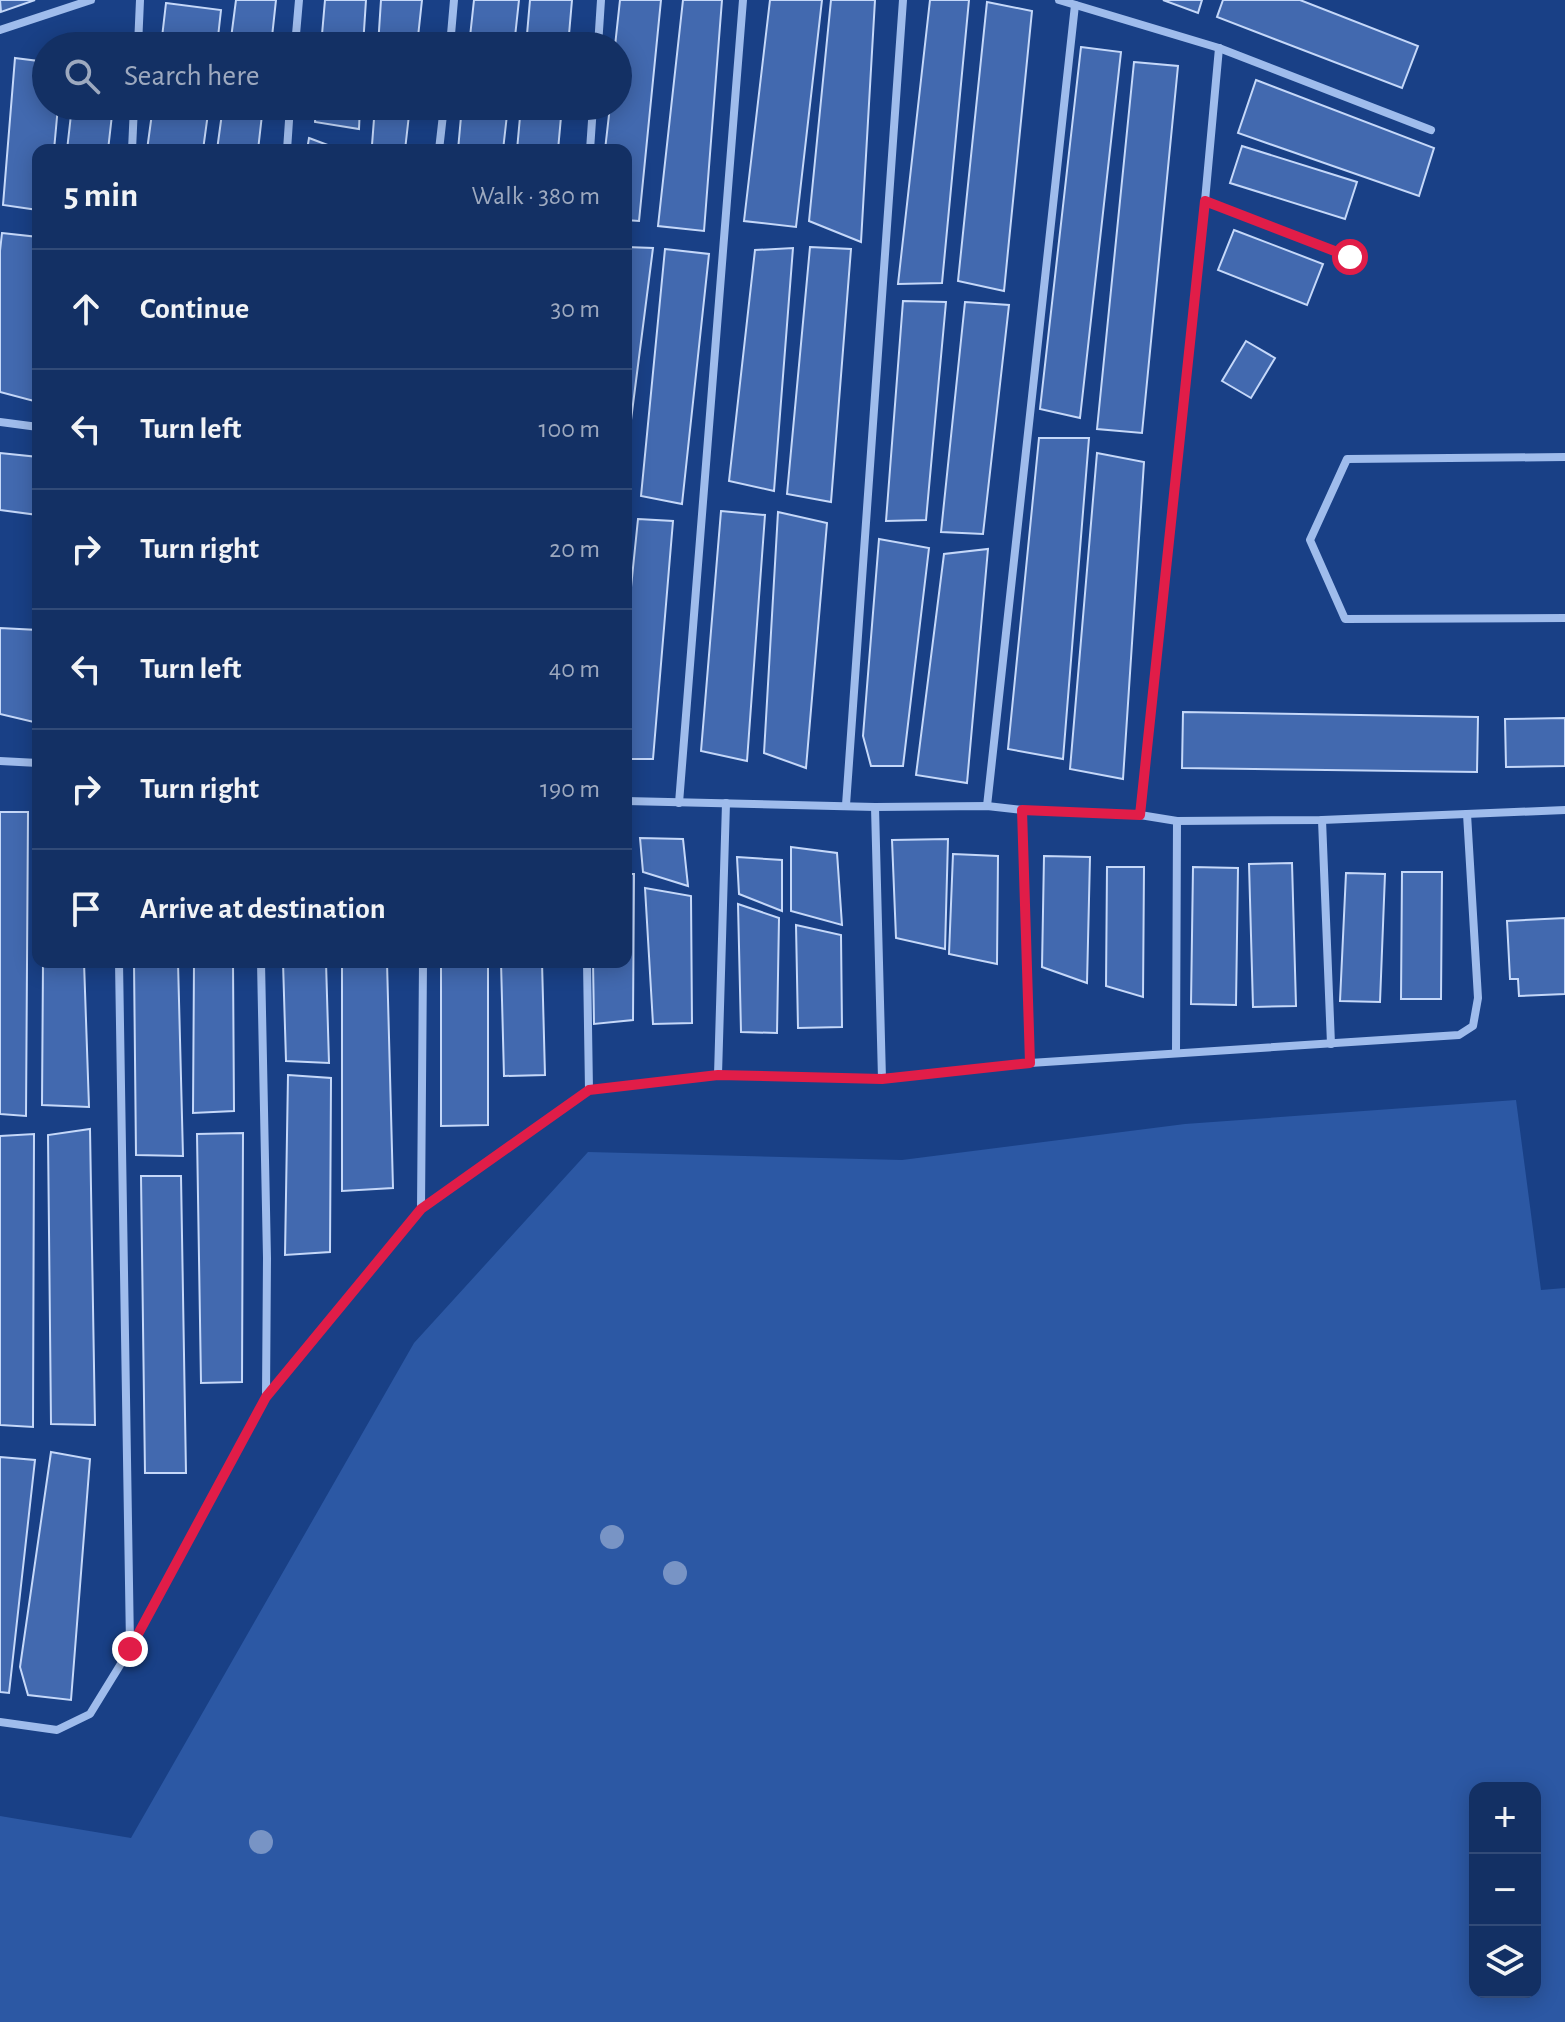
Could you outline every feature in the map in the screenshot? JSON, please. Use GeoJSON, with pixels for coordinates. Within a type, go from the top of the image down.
{"type":"FeatureCollection","features":[{"type":"Feature","properties":{"kind":"street"},"geometry":{"type":"LineString","coordinates":[[0,30],[91,0]]}},
{"type":"Feature","properties":{"kind":"street"},"geometry":{"type":"LineString","coordinates":[[139,32],[140,0]]}},
{"type":"Feature","properties":{"kind":"street"},"geometry":{"type":"LineString","coordinates":[[296,32],[299,0]]}},
{"type":"Feature","properties":{"kind":"street"},"geometry":{"type":"LineString","coordinates":[[451,32],[454,0]]}},
{"type":"Feature","properties":{"kind":"street"},"geometry":{"type":"LineString","coordinates":[[599,32],[601,0]]}},
{"type":"Feature","properties":{"kind":"street"},"geometry":{"type":"LineString","coordinates":[[679,803],[743,0]]}},
{"type":"Feature","properties":{"kind":"street"},"geometry":{"type":"LineString","coordinates":[[846,805],[903,0]]}},
{"type":"Feature","properties":{"kind":"street"},"geometry":{"type":"LineString","coordinates":[[1059,0],[1219,48],[1431,130]]}},
{"type":"Feature","properties":{"kind":"street"},"geometry":{"type":"LineString","coordinates":[[987,806],[1075,5]]}},
{"type":"Feature","properties":{"kind":"street"},"geometry":{"type":"LineString","coordinates":[[1140,815],[1219,48]]}},
{"type":"Feature","properties":{"kind":"street"},"geometry":{"type":"LineString","coordinates":[[132,144],[133,120]]}},
{"type":"Feature","properties":{"kind":"street"},"geometry":{"type":"LineString","coordinates":[[287,144],[289,120]]}},
{"type":"Feature","properties":{"kind":"street"},"geometry":{"type":"LineString","coordinates":[[440,144],[442,120]]}},
{"type":"Feature","properties":{"kind":"street"},"geometry":{"type":"LineString","coordinates":[[590,144],[592,120]]}},
{"type":"Feature","properties":{"kind":"street"},"geometry":{"type":"LineString","coordinates":[[1205,201],[1350,257]]}},
{"type":"Feature","properties":{"kind":"street"},"geometry":{"type":"LineString","coordinates":[[0,422],[32,426]]}},
{"type":"Feature","properties":{"kind":"street"},"geometry":{"type":"LineString","coordinates":[[1565,457],[1347,459],[1310,540],[1345,619],[1565,618]]}},
{"type":"Feature","properties":{"kind":"street"},"geometry":{"type":"LineString","coordinates":[[0,761],[32,763]]}},
{"type":"Feature","properties":{"kind":"street"},"geometry":{"type":"LineString","coordinates":[[632,801],[875,807],[987,806],[1140,815],[1177,821],[1322,820],[1565,810]]}},
{"type":"Feature","properties":{"kind":"street"},"geometry":{"type":"LineString","coordinates":[[718,1075],[726,803]]}},
{"type":"Feature","properties":{"kind":"street"},"geometry":{"type":"LineString","coordinates":[[875,807],[882,1079]]}},
{"type":"Feature","properties":{"kind":"street"},"geometry":{"type":"LineString","coordinates":[[1022,810],[1030,1063]]}},
{"type":"Feature","properties":{"kind":"street"},"geometry":{"type":"LineString","coordinates":[[0,1722],[57,1730],[90,1714],[130,1649],[266,1397],[421,1209],[589,1090],[718,1075],[882,1079],[1030,1063],[1459,1035],[1473,1026],[1478,998],[1467,814]]}},
{"type":"Feature","properties":{"kind":"street"},"geometry":{"type":"LineString","coordinates":[[1322,820],[1331,1044]]}},
{"type":"Feature","properties":{"kind":"street"},"geometry":{"type":"LineString","coordinates":[[1176,1052],[1177,821]]}},
{"type":"Feature","properties":{"kind":"street"},"geometry":{"type":"LineString","coordinates":[[119,968],[130,1649]]}},
{"type":"Feature","properties":{"kind":"street"},"geometry":{"type":"LineString","coordinates":[[261,968],[267,1258],[266,1397]]}},
{"type":"Feature","properties":{"kind":"street"},"geometry":{"type":"LineString","coordinates":[[421,1209],[423,968]]}},
{"type":"Feature","properties":{"kind":"street"},"geometry":{"type":"LineString","coordinates":[[587,968],[589,1090]]}},
{"type":"Feature","properties":{"kind":"shaded area"},"geometry":{"type":"Polygon","coordinates":[[[1516,1100],[1541,1290],[1565,1288],[1565,2022],[0,2022],[0,1816],[131,1838],[414,1343],[588,1152],[902,1160],[1185,1124],[1516,1100]]]}},
{"type":"Feature","properties":{"kind":"building"},"geometry":{"type":"Polygon","coordinates":[[[0,0],[35,0],[1,12],[0,0]]]}},
{"type":"Feature","properties":{"kind":"building"},"geometry":{"type":"Polygon","coordinates":[[[236,0],[276,0],[273,32],[232,32],[236,0]]]}},
{"type":"Feature","properties":{"kind":"building"},"geometry":{"type":"Polygon","coordinates":[[[325,0],[366,0],[364,32],[322,32],[325,0]]]}},
{"type":"Feature","properties":{"kind":"building"},"geometry":{"type":"Polygon","coordinates":[[[381,0],[422,0],[419,32],[379,32],[381,0]]]}},
{"type":"Feature","properties":{"kind":"building"},"geometry":{"type":"Polygon","coordinates":[[[474,0],[519,0],[516,32],[471,32],[474,0]]]}},
{"type":"Feature","properties":{"kind":"building"},"geometry":{"type":"Polygon","coordinates":[[[530,0],[572,0],[569,32],[527,32],[530,0]]]}},
{"type":"Feature","properties":{"kind":"building"},"geometry":{"type":"Polygon","coordinates":[[[620,0],[661,0],[639,221],[632,220],[632,144],[606,144],[608,120],[632,120],[632,32],[617,32],[620,0]]]}},
{"type":"Feature","properties":{"kind":"building"},"geometry":{"type":"Polygon","coordinates":[[[683,0],[722,0],[704,231],[658,226],[683,0]]]}},
{"type":"Feature","properties":{"kind":"building"},"geometry":{"type":"Polygon","coordinates":[[[770,0],[822,0],[796,227],[744,221],[770,0]]]}},
{"type":"Feature","properties":{"kind":"building"},"geometry":{"type":"Polygon","coordinates":[[[831,0],[875,0],[861,242],[809,221],[831,0]]]}},
{"type":"Feature","properties":{"kind":"building"},"geometry":{"type":"Polygon","coordinates":[[[930,0],[969,0],[942,283],[898,284],[930,0]]]}},
{"type":"Feature","properties":{"kind":"building"},"geometry":{"type":"Polygon","coordinates":[[[1163,0],[1202,0],[1198,13],[1163,0]]]}},
{"type":"Feature","properties":{"kind":"building"},"geometry":{"type":"Polygon","coordinates":[[[1223,0],[1300,0],[1418,46],[1402,88],[1217,17],[1223,0]]]}},
{"type":"Feature","properties":{"kind":"building"},"geometry":{"type":"Polygon","coordinates":[[[987,2],[1032,11],[1004,291],[958,281],[987,2]]]}},
{"type":"Feature","properties":{"kind":"building"},"geometry":{"type":"Polygon","coordinates":[[[166,3],[221,10],[219,32],[163,32],[166,3]]]}},
{"type":"Feature","properties":{"kind":"building"},"geometry":{"type":"Polygon","coordinates":[[[1081,47],[1121,52],[1080,418],[1040,409],[1081,47]]]}},
{"type":"Feature","properties":{"kind":"building"},"geometry":{"type":"Polygon","coordinates":[[[15,58],[32,60],[32,120],[57,120],[55,144],[32,144],[32,209],[3,205],[15,58]]]}},
{"type":"Feature","properties":{"kind":"building"},"geometry":{"type":"Polygon","coordinates":[[[1134,62],[1178,66],[1142,433],[1097,429],[1134,62]]]}},
{"type":"Feature","properties":{"kind":"building"},"geometry":{"type":"Polygon","coordinates":[[[1256,80],[1434,148],[1419,196],[1238,133],[1256,80]]]}},
{"type":"Feature","properties":{"kind":"building"},"geometry":{"type":"Polygon","coordinates":[[[70,120],[111,120],[109,144],[68,144],[70,120]]]}},
{"type":"Feature","properties":{"kind":"building"},"geometry":{"type":"Polygon","coordinates":[[[151,120],[207,120],[204,144],[148,144],[151,120]]]}},
{"type":"Feature","properties":{"kind":"building"},"geometry":{"type":"Polygon","coordinates":[[[221,120],[261,120],[259,144],[218,144],[221,120]]]}},
{"type":"Feature","properties":{"kind":"building"},"geometry":{"type":"Polygon","coordinates":[[[359,120],[359,129],[315,122],[359,120]]]}},
{"type":"Feature","properties":{"kind":"building"},"geometry":{"type":"Polygon","coordinates":[[[374,120],[408,120],[406,144],[372,144],[374,120]]]}},
{"type":"Feature","properties":{"kind":"building"},"geometry":{"type":"Polygon","coordinates":[[[461,120],[506,120],[504,144],[459,144],[461,120]]]}},
{"type":"Feature","properties":{"kind":"building"},"geometry":{"type":"Polygon","coordinates":[[[520,120],[561,120],[559,144],[518,144],[520,120]]]}},
{"type":"Feature","properties":{"kind":"building"},"geometry":{"type":"Polygon","coordinates":[[[309,138],[325,144],[308,144],[309,138]]]}},
{"type":"Feature","properties":{"kind":"building"},"geometry":{"type":"Polygon","coordinates":[[[1242,146],[1357,182],[1345,219],[1230,183],[1242,146]]]}},
{"type":"Feature","properties":{"kind":"building"},"geometry":{"type":"Polygon","coordinates":[[[1234,230],[1323,264],[1307,305],[1218,270],[1234,230]]]}},
{"type":"Feature","properties":{"kind":"building"},"geometry":{"type":"Polygon","coordinates":[[[2,233],[32,236],[32,400],[0,392],[2,233]]]}},
{"type":"Feature","properties":{"kind":"building"},"geometry":{"type":"Polygon","coordinates":[[[632,247],[653,248],[632,412],[632,247]]]}},
{"type":"Feature","properties":{"kind":"building"},"geometry":{"type":"Polygon","coordinates":[[[810,247],[851,249],[831,502],[787,494],[810,247]]]}},
{"type":"Feature","properties":{"kind":"building"},"geometry":{"type":"Polygon","coordinates":[[[793,248],[774,491],[729,481],[755,250],[793,248]]]}},
{"type":"Feature","properties":{"kind":"building"},"geometry":{"type":"Polygon","coordinates":[[[665,249],[709,254],[682,504],[641,496],[665,249]]]}},
{"type":"Feature","properties":{"kind":"building"},"geometry":{"type":"Polygon","coordinates":[[[903,301],[946,302],[926,520],[886,521],[903,301]]]}},
{"type":"Feature","properties":{"kind":"building"},"geometry":{"type":"Polygon","coordinates":[[[965,302],[1009,305],[983,534],[941,532],[965,302]]]}},
{"type":"Feature","properties":{"kind":"building"},"geometry":{"type":"Polygon","coordinates":[[[1246,341],[1275,358],[1251,398],[1222,381],[1246,341]]]}},
{"type":"Feature","properties":{"kind":"building"},"geometry":{"type":"Polygon","coordinates":[[[1039,438],[1089,438],[1063,759],[1008,749],[1039,438]]]}},
{"type":"Feature","properties":{"kind":"building"},"geometry":{"type":"Polygon","coordinates":[[[0,453],[32,456],[32,514],[0,510],[0,453]]]}},
{"type":"Feature","properties":{"kind":"building"},"geometry":{"type":"Polygon","coordinates":[[[1097,453],[1144,462],[1123,779],[1070,769],[1097,453]]]}},
{"type":"Feature","properties":{"kind":"building"},"geometry":{"type":"Polygon","coordinates":[[[721,511],[765,515],[747,761],[701,751],[721,511]]]}},
{"type":"Feature","properties":{"kind":"building"},"geometry":{"type":"Polygon","coordinates":[[[778,512],[827,523],[806,768],[764,753],[778,512]]]}},
{"type":"Feature","properties":{"kind":"building"},"geometry":{"type":"Polygon","coordinates":[[[638,519],[673,521],[653,759],[632,759],[632,578],[638,519]]]}},
{"type":"Feature","properties":{"kind":"building"},"geometry":{"type":"Polygon","coordinates":[[[879,539],[929,548],[903,766],[871,766],[863,736],[879,539]]]}},
{"type":"Feature","properties":{"kind":"building"},"geometry":{"type":"Polygon","coordinates":[[[988,549],[967,783],[916,775],[944,554],[988,549]]]}},
{"type":"Feature","properties":{"kind":"building"},"geometry":{"type":"Polygon","coordinates":[[[0,628],[32,630],[32,722],[0,714],[0,628]]]}},
{"type":"Feature","properties":{"kind":"building"},"geometry":{"type":"Polygon","coordinates":[[[1183,712],[1478,717],[1477,772],[1182,768],[1183,712]]]}},
{"type":"Feature","properties":{"kind":"building"},"geometry":{"type":"Polygon","coordinates":[[[1565,718],[1565,766],[1506,767],[1505,719],[1565,718]]]}},
{"type":"Feature","properties":{"kind":"building"},"geometry":{"type":"Polygon","coordinates":[[[0,812],[28,812],[26,1116],[0,1114],[0,812]]]}},
{"type":"Feature","properties":{"kind":"building"},"geometry":{"type":"Polygon","coordinates":[[[640,838],[683,839],[688,886],[643,872],[640,838]]]}},
{"type":"Feature","properties":{"kind":"building"},"geometry":{"type":"Polygon","coordinates":[[[948,839],[945,949],[896,938],[892,840],[948,839]]]}},
{"type":"Feature","properties":{"kind":"building"},"geometry":{"type":"Polygon","coordinates":[[[791,847],[837,853],[842,925],[791,911],[791,847]]]}},
{"type":"Feature","properties":{"kind":"building"},"geometry":{"type":"Polygon","coordinates":[[[953,854],[998,856],[997,964],[949,954],[953,854]]]}},
{"type":"Feature","properties":{"kind":"building"},"geometry":{"type":"Polygon","coordinates":[[[1044,856],[1090,857],[1087,983],[1042,967],[1044,856]]]}},
{"type":"Feature","properties":{"kind":"building"},"geometry":{"type":"Polygon","coordinates":[[[737,857],[782,860],[782,911],[739,894],[737,857]]]}},
{"type":"Feature","properties":{"kind":"building"},"geometry":{"type":"Polygon","coordinates":[[[1292,863],[1296,1006],[1253,1007],[1249,864],[1292,863]]]}},
{"type":"Feature","properties":{"kind":"building"},"geometry":{"type":"Polygon","coordinates":[[[1107,867],[1144,867],[1143,997],[1106,986],[1107,867]]]}},
{"type":"Feature","properties":{"kind":"building"},"geometry":{"type":"Polygon","coordinates":[[[1193,867],[1238,868],[1236,1005],[1191,1004],[1193,867]]]}},
{"type":"Feature","properties":{"kind":"building"},"geometry":{"type":"Polygon","coordinates":[[[1402,872],[1442,872],[1441,999],[1401,999],[1402,872]]]}},
{"type":"Feature","properties":{"kind":"building"},"geometry":{"type":"Polygon","coordinates":[[[1346,873],[1385,874],[1380,1002],[1340,1001],[1346,873]]]}},
{"type":"Feature","properties":{"kind":"building"},"geometry":{"type":"Polygon","coordinates":[[[634,874],[633,1020],[594,1024],[593,968],[632,968],[634,874]]]}},
{"type":"Feature","properties":{"kind":"building"},"geometry":{"type":"Polygon","coordinates":[[[645,888],[691,896],[692,1023],[653,1024],[645,888]]]}},
{"type":"Feature","properties":{"kind":"building"},"geometry":{"type":"Polygon","coordinates":[[[738,904],[779,918],[777,1033],[741,1032],[738,904]]]}},
{"type":"Feature","properties":{"kind":"building"},"geometry":{"type":"Polygon","coordinates":[[[1565,918],[1565,994],[1519,996],[1518,979],[1510,979],[1507,921],[1565,918]]]}},
{"type":"Feature","properties":{"kind":"building"},"geometry":{"type":"Polygon","coordinates":[[[796,925],[841,935],[842,1027],[798,1028],[796,925]]]}},
{"type":"Feature","properties":{"kind":"building"},"geometry":{"type":"Polygon","coordinates":[[[43,968],[84,968],[89,1107],[42,1105],[43,968]]]}},
{"type":"Feature","properties":{"kind":"building"},"geometry":{"type":"Polygon","coordinates":[[[134,968],[178,968],[183,1156],[136,1155],[134,968]]]}},
{"type":"Feature","properties":{"kind":"building"},"geometry":{"type":"Polygon","coordinates":[[[194,968],[233,968],[234,1111],[193,1113],[194,968]]]}},
{"type":"Feature","properties":{"kind":"building"},"geometry":{"type":"Polygon","coordinates":[[[283,968],[326,968],[329,1063],[286,1061],[283,968]]]}},
{"type":"Feature","properties":{"kind":"building"},"geometry":{"type":"Polygon","coordinates":[[[342,968],[387,968],[393,1188],[342,1191],[342,968]]]}},
{"type":"Feature","properties":{"kind":"building"},"geometry":{"type":"Polygon","coordinates":[[[441,968],[488,968],[488,1125],[441,1126],[441,968]]]}},
{"type":"Feature","properties":{"kind":"building"},"geometry":{"type":"Polygon","coordinates":[[[501,968],[542,968],[545,1075],[504,1076],[501,968]]]}},
{"type":"Feature","properties":{"kind":"building"},"geometry":{"type":"Polygon","coordinates":[[[288,1075],[331,1078],[330,1252],[285,1255],[288,1075]]]}},
{"type":"Feature","properties":{"kind":"building"},"geometry":{"type":"Polygon","coordinates":[[[90,1129],[95,1425],[51,1424],[48,1135],[90,1129]]]}},
{"type":"Feature","properties":{"kind":"building"},"geometry":{"type":"Polygon","coordinates":[[[243,1133],[242,1382],[201,1383],[197,1134],[243,1133]]]}},
{"type":"Feature","properties":{"kind":"building"},"geometry":{"type":"Polygon","coordinates":[[[34,1134],[33,1427],[0,1425],[0,1136],[34,1134]]]}},
{"type":"Feature","properties":{"kind":"building"},"geometry":{"type":"Polygon","coordinates":[[[141,1176],[181,1176],[186,1473],[145,1473],[141,1176]]]}},
{"type":"Feature","properties":{"kind":"building"},"geometry":{"type":"Polygon","coordinates":[[[51,1452],[90,1459],[71,1700],[28,1695],[20,1667],[51,1452]]]}},
{"type":"Feature","properties":{"kind":"building"},"geometry":{"type":"Polygon","coordinates":[[[0,1457],[35,1460],[9,1693],[0,1692],[0,1457]]]}},
{"type":"Feature","properties":{"kind":"route"},"geometry":{"type":"LineString","coordinates":[[130,1649],[266,1397],[421,1209],[589,1090],[718,1075],[882,1079],[1030,1063],[1022,810],[1140,815],[1205,201],[1350,257]]}}]}
